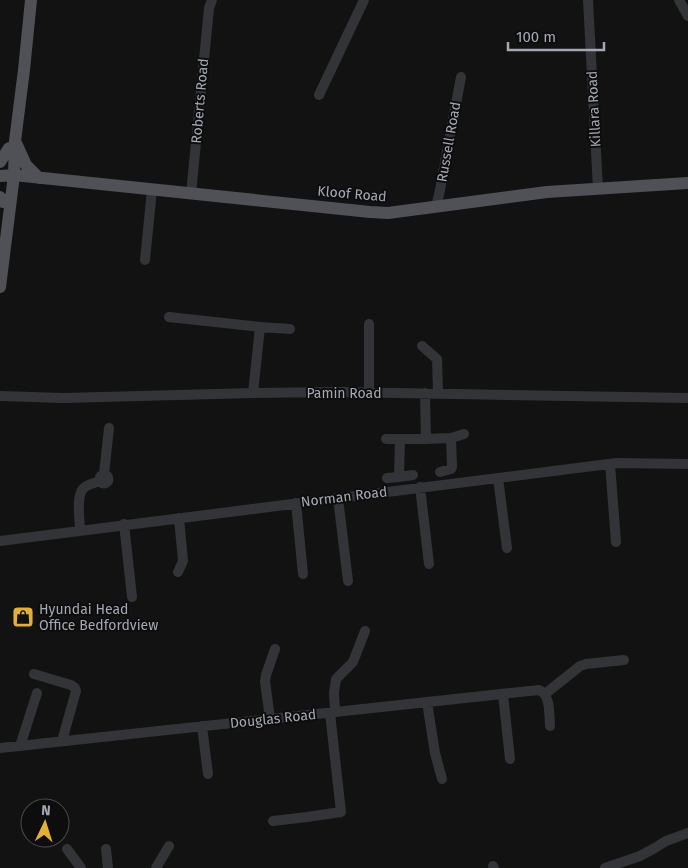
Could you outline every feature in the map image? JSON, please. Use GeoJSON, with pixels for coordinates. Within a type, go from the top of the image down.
{"type":"FeatureCollection","features":[{"type":"Feature","properties":{"kind":"main road"},"geometry":{"type":"LineString","coordinates":[[0,287],[6,175],[12,144],[27,3]]}},
{"type":"Feature","properties":{"kind":"main road"},"geometry":{"type":"LineString","coordinates":[[0,162],[12,144]]}},
{"type":"Feature","properties":{"kind":"main road"},"geometry":{"type":"LineString","coordinates":[[0,223],[4,199],[15,192],[20,185],[38,178],[26,165],[12,144]]}},
{"type":"Feature","properties":{"kind":"main road","name":"Kloof Road"},"geometry":{"type":"LineString","coordinates":[[6,175],[370,212],[398,212],[547,192],[688,183]]}},
{"type":"Feature","properties":{"kind":"street"},"geometry":{"type":"LineString","coordinates":[[319,95],[364,0]]}},
{"type":"Feature","properties":{"kind":"street","name":"Killara Road"},"geometry":{"type":"LineString","coordinates":[[588,0],[598,189]]}},
{"type":"Feature","properties":{"kind":"street"},"geometry":{"type":"LineString","coordinates":[[679,0],[688,16]]}},
{"type":"Feature","properties":{"kind":"street","name":"Roberts Road"},"geometry":{"type":"LineString","coordinates":[[192,194],[211,4]]}},
{"type":"Feature","properties":{"kind":"street","name":"Russell Road"},"geometry":{"type":"LineString","coordinates":[[436,207],[461,77]]}},
{"type":"Feature","properties":{"kind":"street"},"geometry":{"type":"LineString","coordinates":[[145,260],[152,190]]}},
{"type":"Feature","properties":{"kind":"street"},"geometry":{"type":"LineString","coordinates":[[169,317],[290,329]]}},
{"type":"Feature","properties":{"kind":"street"},"geometry":{"type":"LineString","coordinates":[[369,324],[369,393]]}},
{"type":"Feature","properties":{"kind":"street"},"geometry":{"type":"LineString","coordinates":[[253,393],[260,327]]}},
{"type":"Feature","properties":{"kind":"street"},"geometry":{"type":"LineString","coordinates":[[422,346],[437,359],[438,393]]}},
{"type":"Feature","properties":{"kind":"street","name":"Pamin Road"},"geometry":{"type":"LineString","coordinates":[[0,396],[81,398],[253,393],[438,393],[688,398]]}},
{"type":"Feature","properties":{"kind":"street"},"geometry":{"type":"LineString","coordinates":[[426,393],[426,439]]}},
{"type":"Feature","properties":{"kind":"street"},"geometry":{"type":"LineString","coordinates":[[80,530],[80,491],[102,478],[109,428]]}},
{"type":"Feature","properties":{"kind":"street"},"geometry":{"type":"LineString","coordinates":[[386,439],[451,438],[464,434]]}},
{"type":"Feature","properties":{"kind":"street"},"geometry":{"type":"LineString","coordinates":[[440,472],[452,467],[451,438]]}},
{"type":"Feature","properties":{"kind":"street"},"geometry":{"type":"LineString","coordinates":[[400,439],[400,477]]}},
{"type":"Feature","properties":{"kind":"street","name":"Norman Road"},"geometry":{"type":"LineString","coordinates":[[0,541],[617,463],[688,464]]}},
{"type":"Feature","properties":{"kind":"street"},"geometry":{"type":"LineString","coordinates":[[610,464],[616,542]]}},
{"type":"Feature","properties":{"kind":"street"},"geometry":{"type":"LineString","coordinates":[[387,478],[412,475]]}},
{"type":"Feature","properties":{"kind":"street"},"geometry":{"type":"LineString","coordinates":[[498,478],[507,548]]}},
{"type":"Feature","properties":{"kind":"street"},"geometry":{"type":"LineString","coordinates":[[420,487],[429,564]]}},
{"type":"Feature","properties":{"kind":"street"},"geometry":{"type":"LineString","coordinates":[[338,498],[348,581]]}},
{"type":"Feature","properties":{"kind":"street"},"geometry":{"type":"LineString","coordinates":[[296,503],[303,574]]}},
{"type":"Feature","properties":{"kind":"street"},"geometry":{"type":"LineString","coordinates":[[178,572],[183,562],[179,518]]}},
{"type":"Feature","properties":{"kind":"street"},"geometry":{"type":"LineString","coordinates":[[124,524],[132,597]]}},
{"type":"Feature","properties":{"kind":"street"},"geometry":{"type":"LineString","coordinates":[[273,821],[341,812],[333,712],[334,693],[336,679],[352,662],[365,631]]}},
{"type":"Feature","properties":{"kind":"street"},"geometry":{"type":"LineString","coordinates":[[270,719],[265,681],[275,649]]}},
{"type":"Feature","properties":{"kind":"street"},"geometry":{"type":"LineString","coordinates":[[550,726],[545,694],[580,666],[624,660]]}},
{"type":"Feature","properties":{"kind":"street"},"geometry":{"type":"LineString","coordinates":[[34,674],[71,685],[75,688],[76,691],[62,741]]}},
{"type":"Feature","properties":{"kind":"street","name":"Douglas Road"},"geometry":{"type":"LineString","coordinates":[[0,748],[539,690],[545,694]]}},
{"type":"Feature","properties":{"kind":"street"},"geometry":{"type":"LineString","coordinates":[[20,746],[37,693]]}},
{"type":"Feature","properties":{"kind":"street"},"geometry":{"type":"LineString","coordinates":[[503,694],[510,759]]}},
{"type":"Feature","properties":{"kind":"street"},"geometry":{"type":"LineString","coordinates":[[427,702],[433,744],[442,779]]}},
{"type":"Feature","properties":{"kind":"street"},"geometry":{"type":"LineString","coordinates":[[202,726],[208,774]]}},
{"type":"Feature","properties":{"kind":"street"},"geometry":{"type":"LineString","coordinates":[[605,868],[640,856],[666,841],[688,833]]}},
{"type":"Feature","properties":{"kind":"street"},"geometry":{"type":"LineString","coordinates":[[156,868],[169,846]]}},
{"type":"Feature","properties":{"kind":"street"},"geometry":{"type":"LineString","coordinates":[[67,849],[81,868]]}},
{"type":"Feature","properties":{"kind":"street"},"geometry":{"type":"LineString","coordinates":[[106,849],[108,868]]}},
{"type":"Feature","properties":{"kind":"place","name":"Hyundai Head Office Bedfordview"},"geometry":{"type":"Point","coordinates":[23,617]}}]}
